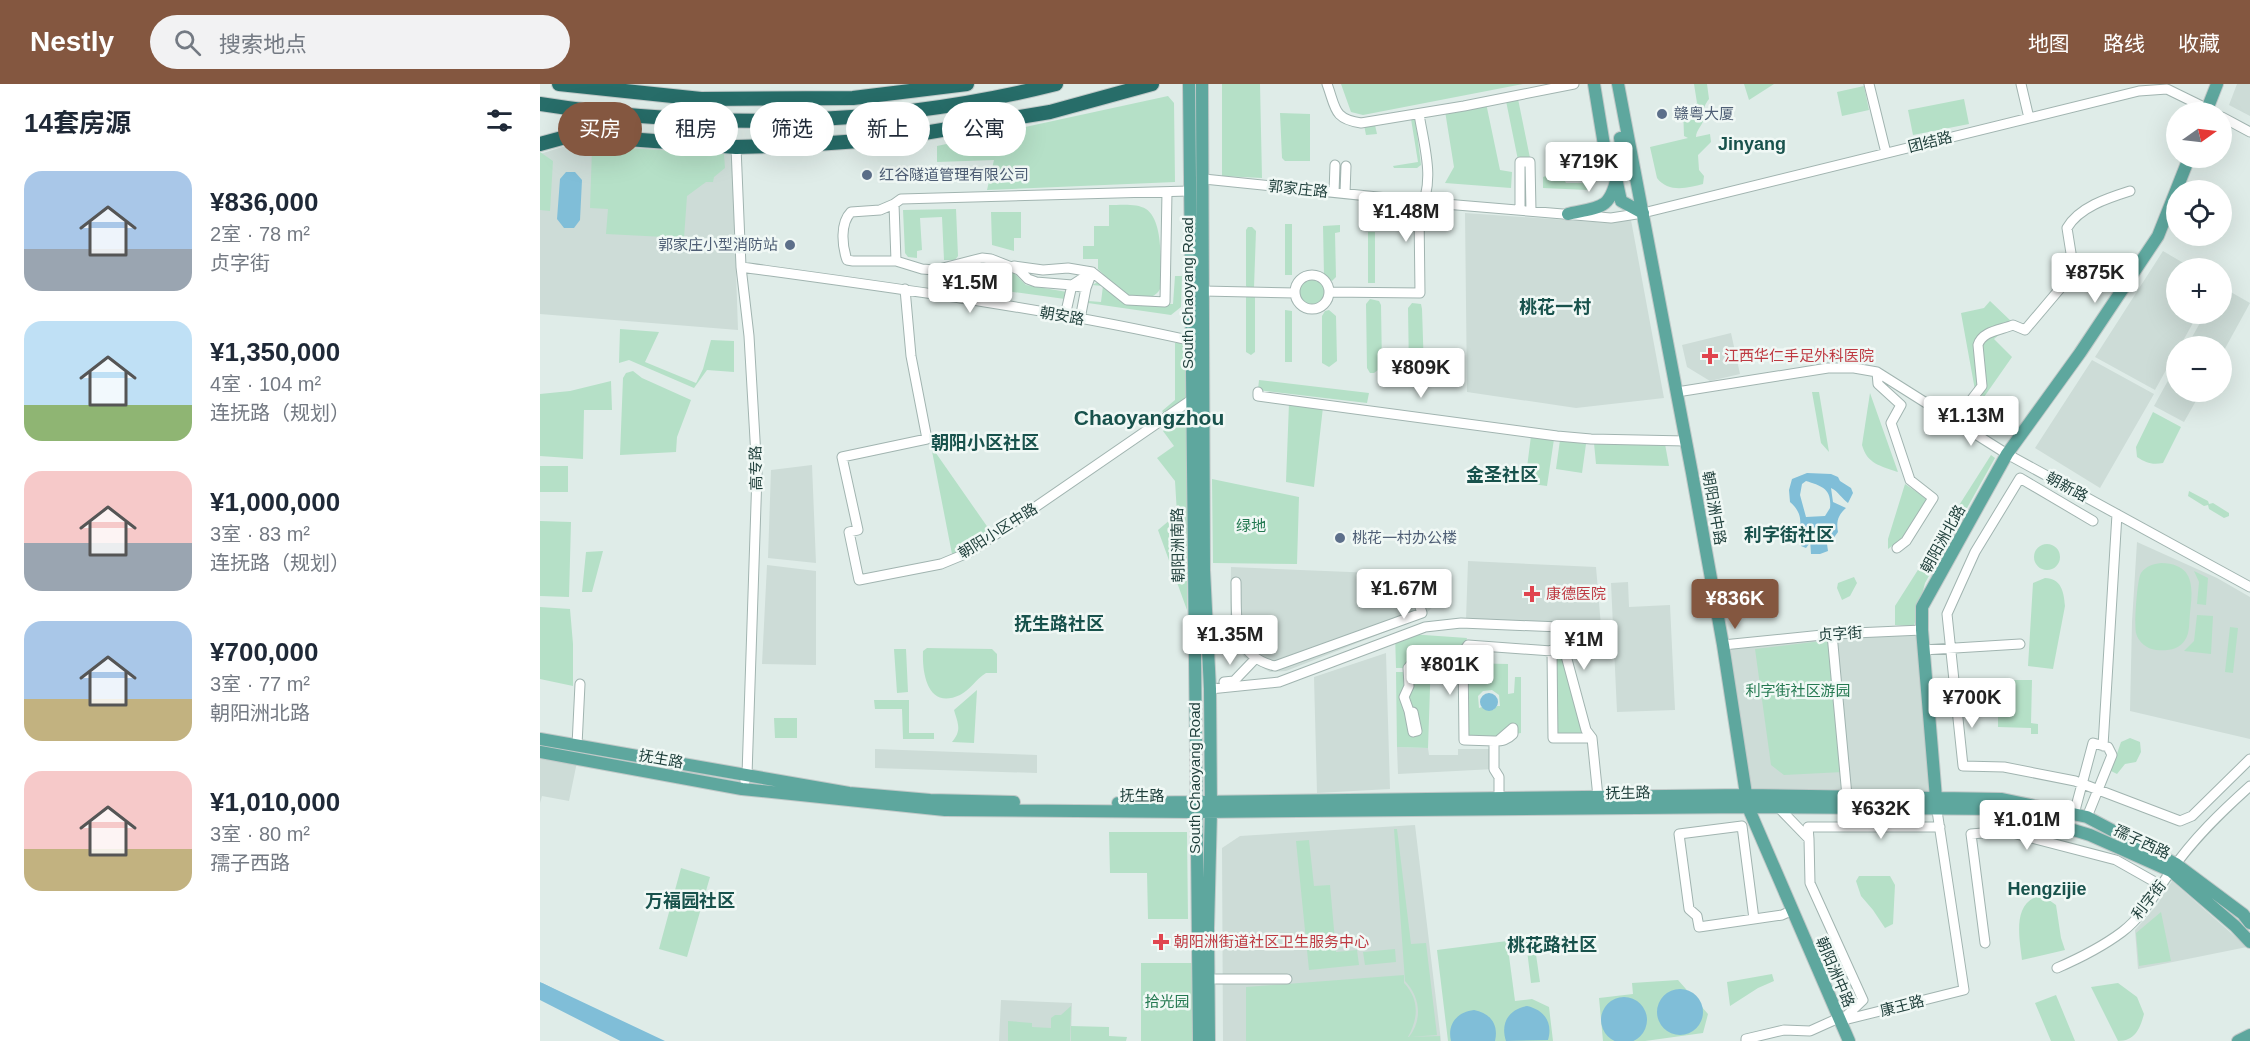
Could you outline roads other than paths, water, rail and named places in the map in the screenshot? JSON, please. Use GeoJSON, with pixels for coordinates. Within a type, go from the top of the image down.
{"type":"FeatureCollection","features":[{"type":"Feature","properties":{"kind":"highway"},"geometry":{"type":"LineString","coordinates":[[563,85],[633,84]]}},
{"type":"Feature","properties":{"kind":"highway"},"geometry":{"type":"LineString","coordinates":[[563,85],[712,99],[853,98],[967,84]]}},
{"type":"Feature","properties":{"kind":"highway"},"geometry":{"type":"LineString","coordinates":[[834,117],[904,113],[1002,98],[1056,84]]}},
{"type":"Feature","properties":{"kind":"highway"},"geometry":{"type":"LineString","coordinates":[[1026,116],[1050,112],[1152,84]]}},
{"type":"Feature","properties":{"kind":"highway"},"geometry":{"type":"LineString","coordinates":[[540,104],[605,115],[750,120]]}},
{"type":"Feature","properties":{"kind":"highway"},"geometry":{"type":"LineString","coordinates":[[834,120],[900,126],[942,127]]}},
{"type":"Feature","properties":{"kind":"highway"},"geometry":{"type":"LineString","coordinates":[[738,147],[888,139],[942,130]]}},
{"type":"Feature","properties":{"kind":"highway"},"geometry":{"type":"LineString","coordinates":[[540,144],[573,135],[654,141]]}},
{"type":"Feature","properties":{"kind":"main road","name":"朝阳洲南路"},"geometry":{"type":"LineString","coordinates":[[1189,84],[1190,191],[1197,342],[1191,400],[1199,1041]]}},
{"type":"Feature","properties":{"kind":"main road","name":"South Chaoyang Road"},"geometry":{"type":"LineString","coordinates":[[1202,84],[1203,291],[1197,342],[1209,686],[1211,807],[1209,1041]]}},
{"type":"Feature","properties":{"kind":"main road"},"geometry":{"type":"LineString","coordinates":[[1594,84],[1605,151],[1616,178],[1621,201],[1643,213]]}},
{"type":"Feature","properties":{"kind":"main road"},"geometry":{"type":"LineString","coordinates":[[1568,214],[1604,204],[1609,198],[1616,178],[1622,150],[1611,84]]}},
{"type":"Feature","properties":{"kind":"main road","name":"朝阳洲中路"},"geometry":{"type":"LineString","coordinates":[[1618,84],[1723,645],[1746,801],[1849,1041]]}},
{"type":"Feature","properties":{"kind":"main road"},"geometry":{"type":"LineString","coordinates":[[2212,102],[2217,84]]}},
{"type":"Feature","properties":{"kind":"main road","name":"朝阳洲北路"},"geometry":{"type":"LineString","coordinates":[[1936,803],[1923,651],[1922,607],[2007,454],[2080,353],[2158,236],[2185,168]]}},
{"type":"Feature","properties":{"kind":"main road","name":"抚生路"},"geometry":{"type":"LineString","coordinates":[[540,739],[849,793],[930,800],[1196,807]]}},
{"type":"Feature","properties":{"kind":"main road","name":"抚生路"},"geometry":{"type":"LineString","coordinates":[[540,753],[742,789],[945,810],[1746,801]]}},
{"type":"Feature","properties":{"kind":"main road","name":"孺子西路"},"geometry":{"type":"LineString","coordinates":[[1746,801],[1847,796],[2004,809],[2090,835],[2174,868],[2250,942]]}},
{"type":"Feature","properties":{"kind":"main road","name":"抚生路"},"geometry":{"type":"LineString","coordinates":[[1211,807],[1499,798],[1598,797],[1746,801]]}},
{"type":"Feature","properties":{"kind":"main road","name":"孺子西路"},"geometry":{"type":"LineString","coordinates":[[1746,801],[1778,807],[2002,799],[2081,816],[2174,868],[2243,914],[2250,923]]}},
{"type":"Feature","properties":{"kind":"main road"},"geometry":{"type":"LineString","coordinates":[[2238,1041],[2250,1035]]}},
{"type":"Feature","properties":{"kind":"street"},"geometry":{"type":"LineString","coordinates":[[1327,84],[1339,117],[1346,121],[1361,123],[1574,84]]}},
{"type":"Feature","properties":{"kind":"street"},"geometry":{"type":"LineString","coordinates":[[1869,84],[1886,153]]}},
{"type":"Feature","properties":{"kind":"street"},"geometry":{"type":"LineString","coordinates":[[2021,84],[2032,118]]}},
{"type":"Feature","properties":{"kind":"street"},"geometry":{"type":"LineString","coordinates":[[2028,84],[2032,118]]}},
{"type":"Feature","properties":{"kind":"street","name":"团结路"},"geometry":{"type":"LineString","coordinates":[[1643,213],[2139,91],[2167,89],[2192,102]]}},
{"type":"Feature","properties":{"kind":"street"},"geometry":{"type":"LineString","coordinates":[[1329,292],[1420,293],[1419,212],[1425,202],[1429,176],[1419,114]]}},
{"type":"Feature","properties":{"kind":"street"},"geometry":{"type":"LineString","coordinates":[[2232,122],[2250,132]]}},
{"type":"Feature","properties":{"kind":"street","name":"高专路"},"geometry":{"type":"LineString","coordinates":[[736,156],[741,267],[749,336],[757,474],[747,775],[742,789]]}},
{"type":"Feature","properties":{"kind":"street"},"geometry":{"type":"LineString","coordinates":[[1520,210],[1520,162],[1530,162],[1531,211]]}},
{"type":"Feature","properties":{"kind":"street"},"geometry":{"type":"LineString","coordinates":[[1334,192],[1335,165]]}},
{"type":"Feature","properties":{"kind":"street"},"geometry":{"type":"LineString","coordinates":[[1345,194],[1346,166]]}},
{"type":"Feature","properties":{"kind":"street","name":"郭家庄路"},"geometry":{"type":"LineString","coordinates":[[1204,179],[1425,202],[1611,218],[1643,213]]}},
{"type":"Feature","properties":{"kind":"street"},"geometry":{"type":"LineString","coordinates":[[1167,192],[1165,302],[1127,300],[1092,272],[1068,267],[1043,270],[982,258],[935,270],[896,261],[847,260],[844,254],[844,221],[851,212],[880,210],[901,198],[1190,191]]}},
{"type":"Feature","properties":{"kind":"street"},"geometry":{"type":"LineString","coordinates":[[1955,421],[1982,386],[1978,345],[1980,338],[2013,325],[2025,330],[2074,272],[2067,228],[2071,221],[2102,201],[2130,191]]}},
{"type":"Feature","properties":{"kind":"street"},"geometry":{"type":"LineString","coordinates":[[894,204],[896,261]]}},
{"type":"Feature","properties":{"kind":"street"},"geometry":{"type":"LineString","coordinates":[[1005,264],[1019,270],[1028,279],[1036,282],[1086,288]]}},
{"type":"Feature","properties":{"kind":"street","name":"朝安路"},"geometry":{"type":"LineString","coordinates":[[741,267],[1065,316],[1197,342]]}},
{"type":"Feature","properties":{"kind":"street"},"geometry":{"type":"LineString","coordinates":[[1065,316],[1072,285],[1092,272]]}},
{"type":"Feature","properties":{"kind":"street"},"geometry":{"type":"LineString","coordinates":[[1080,319],[1086,288],[1092,272]]}},
{"type":"Feature","properties":{"kind":"street"},"geometry":{"type":"LineString","coordinates":[[1313,275],[1324,279],[1329,292],[1325,304],[1314,309],[1304,307],[1296,298],[1295,293],[1303,278],[1313,275]]}},
{"type":"Feature","properties":{"kind":"street","name":"朝阳小区中路"},"geometry":{"type":"LineString","coordinates":[[905,290],[911,356],[927,439],[842,457],[858,530],[849,532],[859,580],[941,564],[970,552],[1191,400]]}},
{"type":"Feature","properties":{"kind":"street"},"geometry":{"type":"LineString","coordinates":[[1203,291],[1295,293]]}},
{"type":"Feature","properties":{"kind":"street","name":"朝新路"},"geometry":{"type":"LineString","coordinates":[[1677,392],[1828,368],[1854,368],[1876,372],[2007,454],[2250,587]]}},
{"type":"Feature","properties":{"kind":"street"},"geometry":{"type":"LineString","coordinates":[[1876,372],[1878,384],[1901,405],[1891,423],[1911,480],[1933,498],[1906,541],[1897,548]]}},
{"type":"Feature","properties":{"kind":"street"},"geometry":{"type":"LineString","coordinates":[[1557,436],[1557,431],[1258,392],[1258,396],[1557,436],[1686,441]]}},
{"type":"Feature","properties":{"kind":"street"},"geometry":{"type":"LineString","coordinates":[[2092,521],[2020,478],[1975,552],[1947,614],[1963,766],[2004,767],[2082,784],[2180,821],[2192,816],[2250,759]]}},
{"type":"Feature","properties":{"kind":"street"},"geometry":{"type":"LineString","coordinates":[[2103,746],[2117,514]]}},
{"type":"Feature","properties":{"kind":"street"},"geometry":{"type":"LineString","coordinates":[[1236,582],[1237,624],[1241,640],[1256,658],[1275,666],[1422,613],[1414,589]]}},
{"type":"Feature","properties":{"kind":"street"},"geometry":{"type":"LineString","coordinates":[[1209,686],[1279,682],[1425,627],[1461,623],[1608,629]]}},
{"type":"Feature","properties":{"kind":"street","name":"贞字街"},"geometry":{"type":"LineString","coordinates":[[1723,645],[1832,634],[1922,630]]}},
{"type":"Feature","properties":{"kind":"street"},"geometry":{"type":"LineString","coordinates":[[1832,634],[1847,796]]}},
{"type":"Feature","properties":{"kind":"street"},"geometry":{"type":"LineString","coordinates":[[1923,651],[2020,644]]}},
{"type":"Feature","properties":{"kind":"street"},"geometry":{"type":"LineString","coordinates":[[1499,798],[1499,777],[1494,769],[1496,741],[1464,740],[1463,655],[1468,645],[1565,652],[1586,727],[1592,738],[1598,797]]}},
{"type":"Feature","properties":{"kind":"street"},"geometry":{"type":"LineString","coordinates":[[1552,650],[1553,738],[1592,738]]}},
{"type":"Feature","properties":{"kind":"street"},"geometry":{"type":"LineString","coordinates":[[1409,711],[1404,697],[1408,686],[1408,668],[1420,654],[1463,655]]}},
{"type":"Feature","properties":{"kind":"street"},"geometry":{"type":"LineString","coordinates":[[1209,686],[1234,681],[1256,658]]}},
{"type":"Feature","properties":{"kind":"street"},"geometry":{"type":"LineString","coordinates":[[577,745],[580,684]]}},
{"type":"Feature","properties":{"kind":"street"},"geometry":{"type":"LineString","coordinates":[[2093,743],[2108,747],[2112,755],[2098,790],[2081,816],[2082,784],[2093,743]]}},
{"type":"Feature","properties":{"kind":"street","name":"利字街"},"geometry":{"type":"LineString","coordinates":[[2057,968],[2081,958],[2124,931],[2153,900],[2174,868],[2214,818],[2250,786]]}},
{"type":"Feature","properties":{"kind":"street","name":"朝阳洲北路"},"geometry":{"type":"LineString","coordinates":[[1936,803],[1964,990]]}},
{"type":"Feature","properties":{"kind":"street"},"geometry":{"type":"LineString","coordinates":[[1778,807],[1809,839]]}},
{"type":"Feature","properties":{"kind":"street"},"geometry":{"type":"LineString","coordinates":[[1754,919],[1742,826],[1679,834],[1689,909],[1697,916],[1699,927],[1782,915],[1793,910]]}},
{"type":"Feature","properties":{"kind":"street"},"geometry":{"type":"LineString","coordinates":[[1839,1020],[1863,1000],[1810,883],[1808,827],[1940,827]]}},
{"type":"Feature","properties":{"kind":"street"},"geometry":{"type":"LineString","coordinates":[[1985,943],[1971,834],[2005,831],[2116,860],[2162,886]]}},
{"type":"Feature","properties":{"kind":"street"},"geometry":{"type":"LineString","coordinates":[[1209,979],[1287,978]]}},
{"type":"Feature","properties":{"kind":"street","name":"康王路"},"geometry":{"type":"LineString","coordinates":[[1746,1041],[1746,1039],[1784,1030],[1810,1031],[1839,1020],[1964,990]]}},
{"type":"Feature","properties":{"kind":"water"},"geometry":{"type":"Polygon","coordinates":[[[566,172],[575,172],[582,180],[580,220],[574,228],[564,228],[557,219],[560,179],[566,172]]]}},
{"type":"Feature","properties":{"kind":"water"},"geometry":{"type":"Polygon","coordinates":[[[1807,473],[1831,474],[1851,488],[1853,493],[1848,503],[1831,488],[1833,502],[1846,508],[1839,516],[1838,532],[1832,540],[1826,531],[1815,527],[1810,532],[1809,544],[1806,548],[1801,546],[1800,518],[1790,502],[1789,490],[1792,479],[1807,473]],[[1806,481],[1802,484],[1800,495],[1806,517],[1825,516],[1830,508],[1828,492],[1806,481]]]}},
{"type":"Feature","properties":{"kind":"water"},"geometry":{"type":"Polygon","coordinates":[[[1826,537],[1828,551],[1811,554],[1810,539],[1826,537]]]}},
{"type":"Feature","properties":{"kind":"water"},"geometry":{"type":"Polygon","coordinates":[[[1489,693],[1495,696],[1498,702],[1495,708],[1489,711],[1483,708],[1480,702],[1483,696],[1489,693]]]}},
{"type":"Feature","properties":{"kind":"water"},"geometry":{"type":"Polygon","coordinates":[[[540,982],[665,1041],[640,1041],[540,992],[540,982]]]}},
{"type":"Feature","properties":{"kind":"water"},"geometry":{"type":"Polygon","coordinates":[[[1680,989],[1689,990],[1696,996],[1702,1003],[1702,1021],[1696,1028],[1689,1034],[1680,1035],[1671,1034],[1664,1028],[1658,1021],[1657,1012],[1658,1003],[1664,996],[1671,990],[1680,989]]]}},
{"type":"Feature","properties":{"kind":"water"},"geometry":{"type":"Polygon","coordinates":[[[1624,997],[1633,999],[1645,1011],[1647,1020],[1645,1029],[1633,1041],[1615,1041],[1603,1029],[1601,1020],[1603,1011],[1615,999],[1624,997]]]}},
{"type":"Feature","properties":{"kind":"water"},"geometry":{"type":"Polygon","coordinates":[[[1527,1006],[1539,1011],[1546,1018],[1549,1028],[1548,1040],[1506,1041],[1504,1028],[1508,1018],[1515,1010],[1527,1006]]]}},
{"type":"Feature","properties":{"kind":"water"},"geometry":{"type":"Polygon","coordinates":[[[1474,1010],[1480,1011],[1492,1020],[1496,1029],[1495,1041],[1451,1041],[1452,1024],[1458,1016],[1474,1010]]]}},
{"type":"Feature","properties":{"kind":"waterway"},"geometry":{"type":"LineString","coordinates":[[540,991],[638,1041]]}},
{"type":"Feature","properties":{"kind":"place","name":"赣粤大厦"},"geometry":{"type":"Point","coordinates":[1662,114]}},
{"type":"Feature","properties":{"kind":"place","name":"红谷隧道管理有限公司"},"geometry":{"type":"Point","coordinates":[867,175]}},
{"type":"Feature","properties":{"kind":"place","name":"郭家庄小型消防站"},"geometry":{"type":"Point","coordinates":[790,245]}},
{"type":"Feature","properties":{"kind":"place","name":"江西华仁手足外科医院"},"geometry":{"type":"Point","coordinates":[1710,356]}},
{"type":"Feature","properties":{"kind":"place","name":"桃花一村办公楼"},"geometry":{"type":"Point","coordinates":[1340,538]}},
{"type":"Feature","properties":{"kind":"place","name":"康德医院"},"geometry":{"type":"Point","coordinates":[1532,594]}},
{"type":"Feature","properties":{"kind":"place","name":"朝阳洲街道社区卫生服务中心"},"geometry":{"type":"Point","coordinates":[1161,942]}},
{"type":"Feature","properties":{"kind":"district","name":"Jinyang"},"geometry":{"type":"Point","coordinates":[1752,144]}},
{"type":"Feature","properties":{"kind":"district","name":"桃花一村"},"geometry":{"type":"Point","coordinates":[1555,307]}},
{"type":"Feature","properties":{"kind":"district","name":"Chaoyangzhou"},"geometry":{"type":"Point","coordinates":[1149,418]}},
{"type":"Feature","properties":{"kind":"district","name":"朝阳小区社区"},"geometry":{"type":"Point","coordinates":[985,443]}},
{"type":"Feature","properties":{"kind":"district","name":"金圣社区"},"geometry":{"type":"Point","coordinates":[1502,475]}},
{"type":"Feature","properties":{"kind":"district","name":"利字街社区"},"geometry":{"type":"Point","coordinates":[1789,535]}},
{"type":"Feature","properties":{"kind":"district","name":"抚生路社区"},"geometry":{"type":"Point","coordinates":[1059,624]}},
{"type":"Feature","properties":{"kind":"district","name":"Hengzijie"},"geometry":{"type":"Point","coordinates":[2047,889]}},
{"type":"Feature","properties":{"kind":"district","name":"万福园社区"},"geometry":{"type":"Point","coordinates":[690,901]}},
{"type":"Feature","properties":{"kind":"district","name":"桃花路社区"},"geometry":{"type":"Point","coordinates":[1552,945]}},
{"type":"Feature","properties":{"kind":"park label","name":"绿地"},"geometry":{"type":"Point","coordinates":[1251,526]}},
{"type":"Feature","properties":{"kind":"park label","name":"利字街社区游园"},"geometry":{"type":"Point","coordinates":[1798,691]}},
{"type":"Feature","properties":{"kind":"park label","name":"拾光园"},"geometry":{"type":"Point","coordinates":[1167,1002]}}]}
